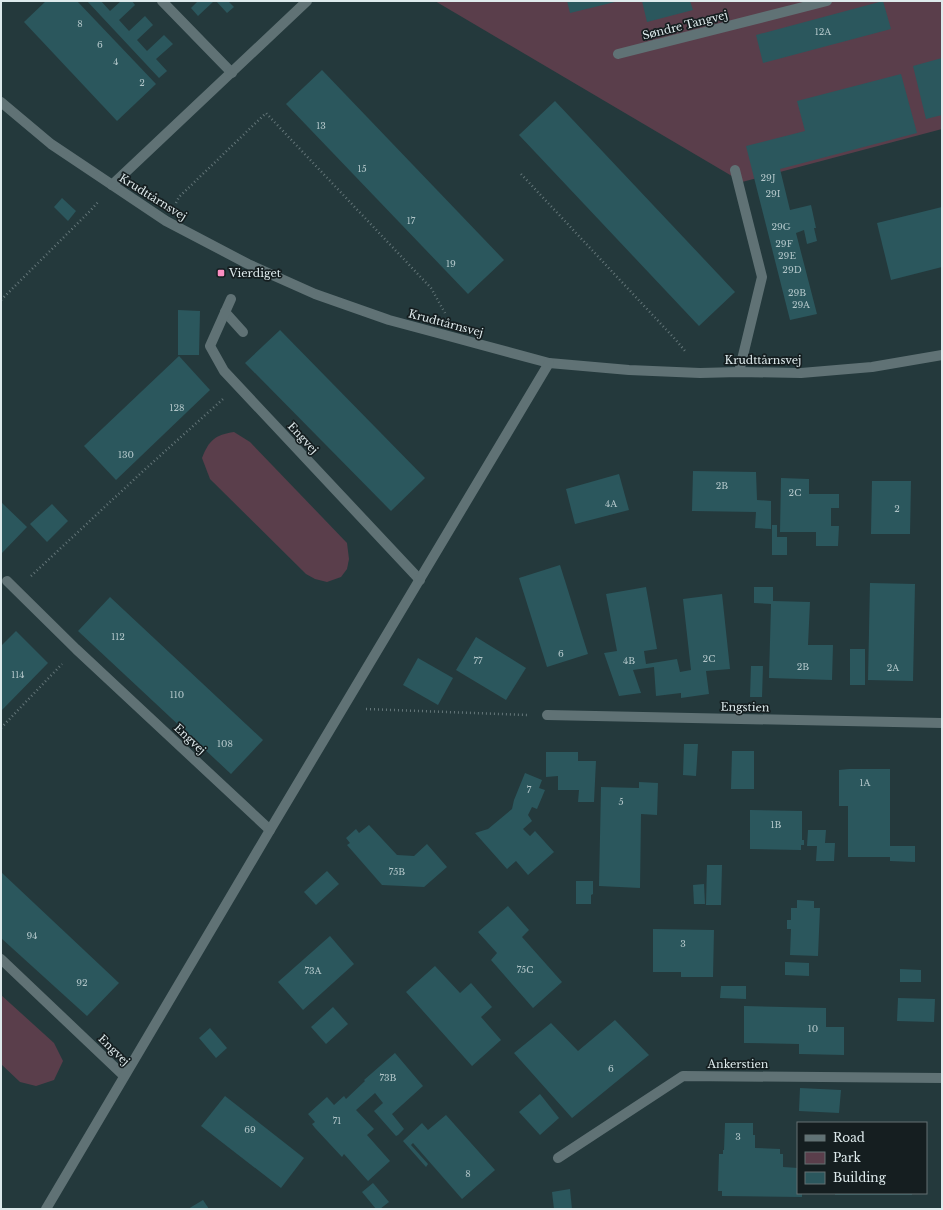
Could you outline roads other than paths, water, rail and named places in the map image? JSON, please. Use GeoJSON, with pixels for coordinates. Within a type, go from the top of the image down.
{"type":"FeatureCollection","features":[{"type":"Feature","properties":{"kind":"street"},"geometry":{"type":"LineString","coordinates":[[162,1],[232,73]]}},
{"type":"Feature","properties":{"kind":"street"},"geometry":{"type":"LineString","coordinates":[[112,185],[307,1]]}},
{"type":"Feature","properties":{"kind":"street","name":"Søndre Tangvej"},"geometry":{"type":"LineString","coordinates":[[618,54],[827,1]]}},
{"type":"Feature","properties":{"kind":"street","name":"Krudttårnsvej"},"geometry":{"type":"LineString","coordinates":[[1,102],[51,144],[166,222],[248,264],[315,294],[389,320],[549,363],[629,370],[801,373],[872,366],[942,355]]}},
{"type":"Feature","properties":{"kind":"street"},"geometry":{"type":"LineString","coordinates":[[735,170],[762,277],[739,372]]}},
{"type":"Feature","properties":{"kind":"street","name":"Engvej"},"geometry":{"type":"LineString","coordinates":[[231,299],[210,346],[224,371],[420,580]]}},
{"type":"Feature","properties":{"kind":"street"},"geometry":{"type":"LineString","coordinates":[[225,312],[243,332]]}},
{"type":"Feature","properties":{"kind":"street","name":"Engvej"},"geometry":{"type":"LineString","coordinates":[[46,1209],[549,363]]}},
{"type":"Feature","properties":{"kind":"street","name":"Engvej"},"geometry":{"type":"LineString","coordinates":[[7,581],[76,649],[270,830]]}},
{"type":"Feature","properties":{"kind":"street","name":"Engstien"},"geometry":{"type":"LineString","coordinates":[[547,715],[942,723]]}},
{"type":"Feature","properties":{"kind":"street","name":"Engvej"},"geometry":{"type":"LineString","coordinates":[[1,959],[124,1076]]}},
{"type":"Feature","properties":{"kind":"street","name":"Ankerstien"},"geometry":{"type":"LineString","coordinates":[[558,1158],[683,1076],[942,1078]]}},
{"type":"Feature","properties":{"kind":"place","name":"Vierdiget"},"geometry":{"type":"Point","coordinates":[221,273]}}]}
